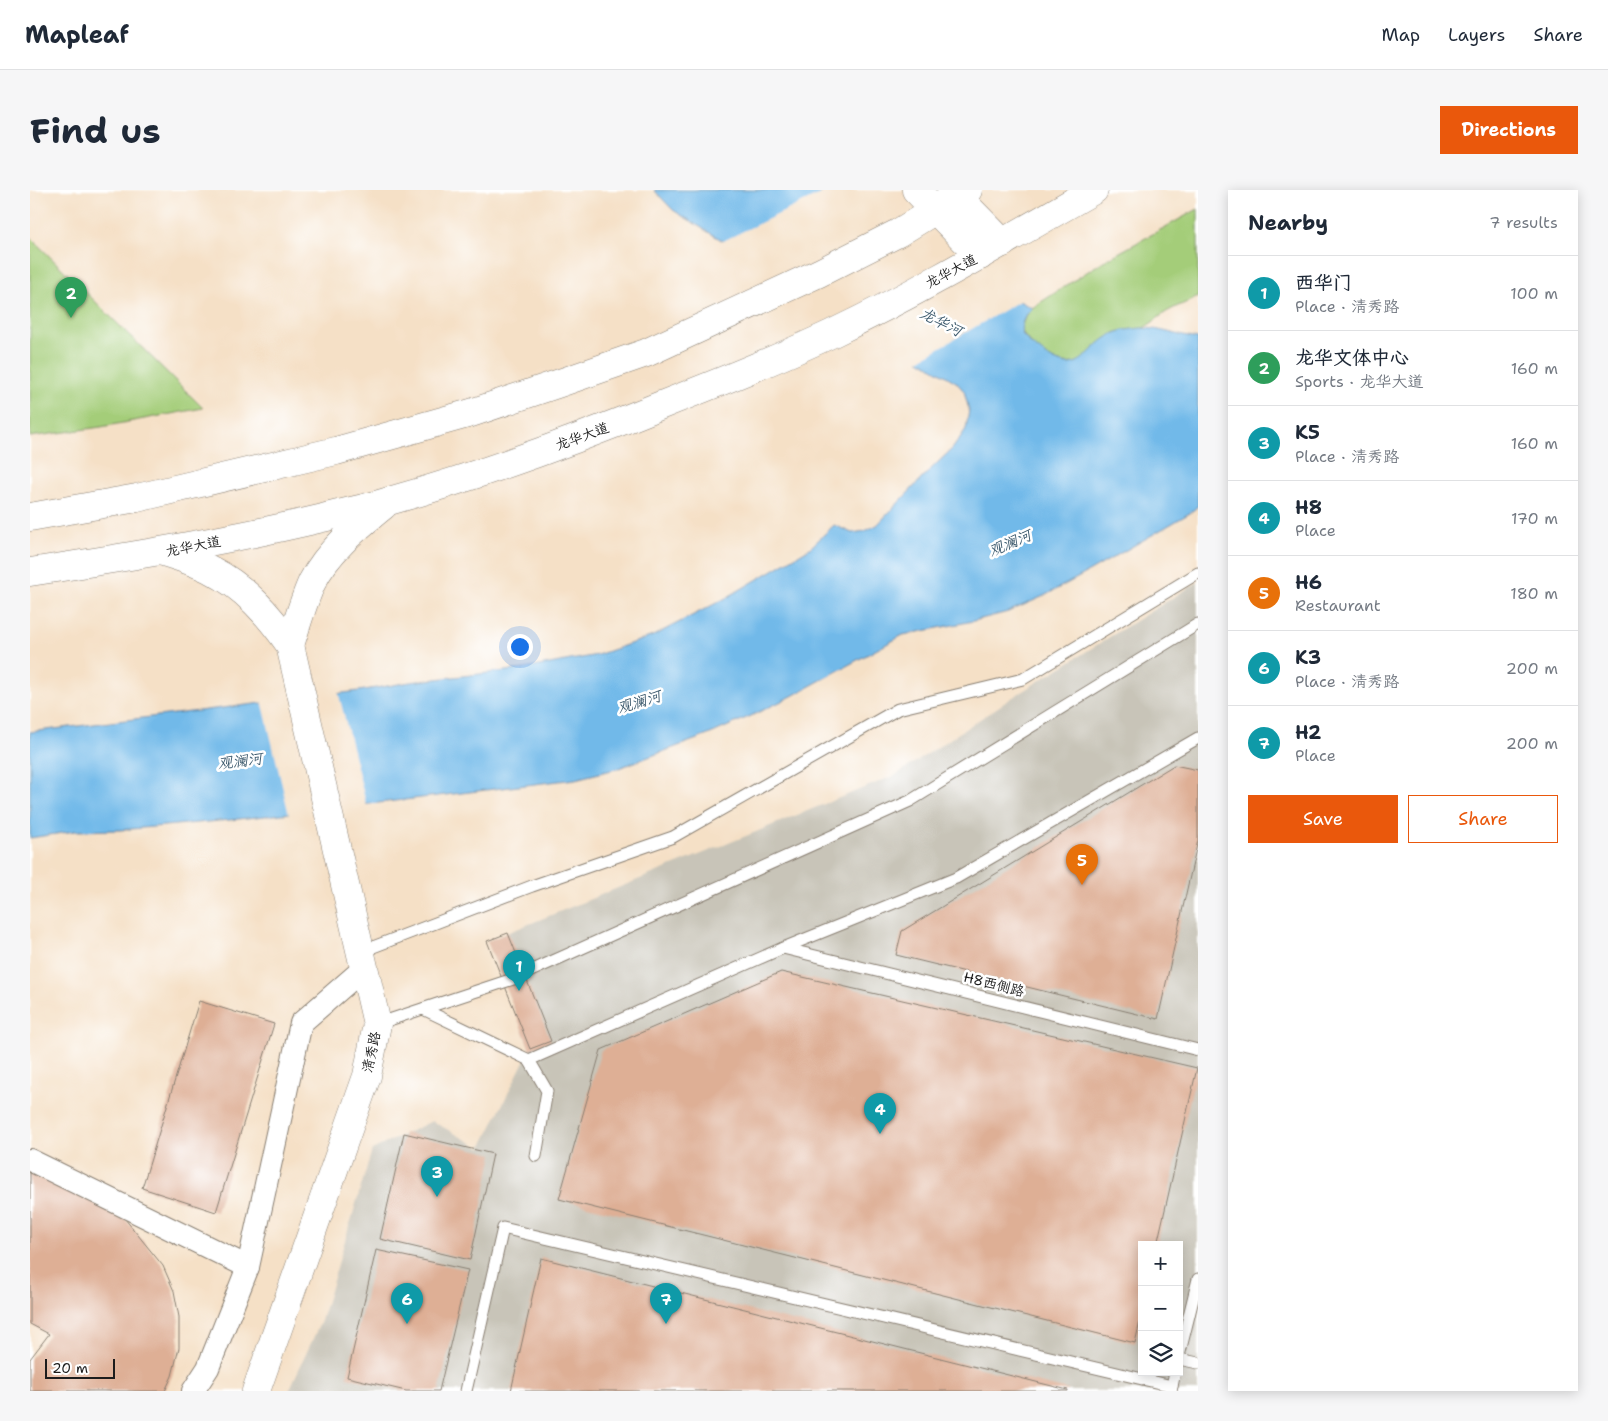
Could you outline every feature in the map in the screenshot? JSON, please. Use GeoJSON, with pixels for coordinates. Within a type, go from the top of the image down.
{"type":"FeatureCollection","features":[{"type":"Feature","properties":{"kind":"main road"},"geometry":{"type":"LineString","coordinates":[[916,190],[953,197],[992,249]]}},
{"type":"Feature","properties":{"kind":"main road","name":"龙华大道"},"geometry":{"type":"LineString","coordinates":[[30,572],[162,552],[260,533],[387,502],[499,467],[573,440],[768,363],[836,332],[954,270],[1094,190]]}},
{"type":"Feature","properties":{"kind":"main road"},"geometry":{"type":"LineString","coordinates":[[30,517],[137,498],[336,451],[462,416],[646,353],[819,273],[898,233],[953,197]]}},
{"type":"Feature","properties":{"kind":"main road"},"geometry":{"type":"LineString","coordinates":[[290,644],[303,604],[313,581],[327,560],[342,542],[387,502]]}},
{"type":"Feature","properties":{"kind":"main road"},"geometry":{"type":"LineString","coordinates":[[162,552],[211,570],[231,582],[265,611],[290,644]]}},
{"type":"Feature","properties":{"kind":"main road","name":"清秀路"},"geometry":{"type":"LineString","coordinates":[[256,1391],[367,1076],[377,1024],[290,644]]}},
{"type":"Feature","properties":{"kind":"street"},"geometry":{"type":"LineString","coordinates":[[193,1391],[208,1368],[248,1267],[301,1022],[361,960]]}},
{"type":"Feature","properties":{"kind":"street"},"geometry":{"type":"LineString","coordinates":[[30,1160],[248,1267]]}},
{"type":"Feature","properties":{"kind":"lane"},"geometry":{"type":"LineString","coordinates":[[361,960],[532,886],[673,837],[898,709],[1023,679],[1198,573]]}},
{"type":"Feature","properties":{"kind":"lane"},"geometry":{"type":"LineString","coordinates":[[377,1024],[513,979],[910,801],[1198,624]]}},
{"type":"Feature","properties":{"kind":"lane"},"geometry":{"type":"LineString","coordinates":[[529,1060],[783,948],[956,878],[1198,738]]}},
{"type":"Feature","properties":{"kind":"lane","name":"H8西側路"},"geometry":{"type":"LineString","coordinates":[[783,948],[1198,1050]]}},
{"type":"Feature","properties":{"kind":"lane"},"geometry":{"type":"LineString","coordinates":[[423,1009],[529,1060],[547,1091],[536,1156]]}},
{"type":"Feature","properties":{"kind":"lane"},"geometry":{"type":"LineString","coordinates":[[466,1391],[503,1228],[1172,1389],[1175,1376]]}},
{"type":"Feature","properties":{"kind":"lane"},"geometry":{"type":"LineString","coordinates":[[1183,1341],[1198,1278]]}},
{"type":"Feature","properties":{"kind":"lane"},"geometry":{"type":"LineString","coordinates":[[1183,1359],[1198,1363]]}},
{"type":"Feature","properties":{"kind":"shaded area"},"geometry":{"type":"Polygon","coordinates":[[[1198,582],[1198,1391],[289,1391],[321,1321],[372,1150],[432,1121],[481,1148],[530,1049],[487,941],[896,775],[1010,699],[1198,582]]]}},
{"type":"Feature","properties":{"kind":"green space"},"geometry":{"type":"Polygon","coordinates":[[[1198,209],[1198,297],[1170,310],[1141,329],[1114,333],[1085,358],[1077,362],[1069,363],[1053,360],[1038,350],[1023,334],[1022,326],[1032,308],[1102,262],[1198,209]]]}},
{"type":"Feature","properties":{"kind":"green space"},"geometry":{"type":"Polygon","coordinates":[[[30,237],[203,408],[101,427],[30,437],[30,237]]]}},
{"type":"Feature","properties":{"kind":"water"},"geometry":{"type":"Polygon","coordinates":[[[654,190],[815,190],[1032,308],[1022,324],[1023,335],[1043,353],[1056,361],[1066,364],[1081,360],[1114,333],[1126,330],[1148,328],[1198,339],[1198,506],[1190,513],[1044,596],[1008,612],[903,635],[792,696],[751,716],[708,735],[616,769],[575,779],[413,799],[230,820],[120,830],[75,831],[30,838],[30,732],[523,669],[597,655],[653,636],[726,598],[810,548],[834,525],[852,533],[865,531],[877,525],[953,448],[966,429],[969,410],[964,391],[956,382],[673,210],[654,190]]]}},
{"type":"Feature","properties":{"kind":"pier"},"geometry":{"type":"Polygon","coordinates":[[[824,192],[1023,299],[917,361],[721,242],[824,192]]]}},
{"type":"Feature","properties":{"kind":"pier"},"geometry":{"type":"Polygon","coordinates":[[[338,691],[367,807],[289,815],[262,700],[338,691]]]}},
{"type":"Feature","properties":{"kind":"building"},"geometry":{"type":"Polygon","coordinates":[[[1174,765],[1198,770],[1198,840],[1158,1019],[896,955],[902,931],[1174,765]]]}},
{"type":"Feature","properties":{"kind":"building"},"geometry":{"type":"Polygon","coordinates":[[[508,933],[551,1041],[530,1049],[487,941],[508,933]]]}},
{"type":"Feature","properties":{"kind":"building"},"geometry":{"type":"Polygon","coordinates":[[[781,972],[1197,1068],[1158,1241],[1138,1241],[1138,1330],[1135,1343],[559,1199],[601,1050],[781,972]]]}},
{"type":"Feature","properties":{"kind":"building"},"geometry":{"type":"Polygon","coordinates":[[[199,1001],[274,1024],[216,1212],[142,1188],[199,1001]]]}},
{"type":"Feature","properties":{"kind":"building"},"geometry":{"type":"Polygon","coordinates":[[[404,1133],[493,1154],[470,1260],[380,1239],[404,1133]]]}},
{"type":"Feature","properties":{"kind":"building"},"geometry":{"type":"Polygon","coordinates":[[[30,1170],[125,1219],[163,1266],[174,1291],[179,1317],[179,1348],[172,1376],[165,1391],[30,1391],[30,1359],[49,1334],[30,1324],[30,1170]]]}},
{"type":"Feature","properties":{"kind":"building"},"geometry":{"type":"Polygon","coordinates":[[[376,1250],[468,1270],[439,1391],[406,1391],[347,1377],[376,1250]]]}},
{"type":"Feature","properties":{"kind":"building"},"geometry":{"type":"Polygon","coordinates":[[[541,1258],[1068,1390],[1068,1391],[511,1391],[541,1258]]]}},
{"type":"Feature","properties":{"kind":"place","name":"龙华文体中心"},"geometry":{"type":"Point","coordinates":[71,318]}},
{"type":"Feature","properties":{"kind":"place","name":"H6"},"geometry":{"type":"Point","coordinates":[1082,885]}},
{"type":"Feature","properties":{"kind":"place","name":"西华门"},"geometry":{"type":"Point","coordinates":[519,991]}},
{"type":"Feature","properties":{"kind":"place","name":"H8"},"geometry":{"type":"Point","coordinates":[880,1134]}},
{"type":"Feature","properties":{"kind":"place","name":"K5"},"geometry":{"type":"Point","coordinates":[437,1197]}},
{"type":"Feature","properties":{"kind":"place","name":"K3"},"geometry":{"type":"Point","coordinates":[407,1324]}},
{"type":"Feature","properties":{"kind":"place","name":"H2"},"geometry":{"type":"Point","coordinates":[666,1324]}},
{"type":"Feature","properties":{"kind":"water label","name":"龙华河"},"geometry":{"type":"Point","coordinates":[941,322]}},
{"type":"Feature","properties":{"kind":"water label","name":"观澜河"},"geometry":{"type":"Point","coordinates":[1010,543]}},
{"type":"Feature","properties":{"kind":"water label","name":"观澜河"},"geometry":{"type":"Point","coordinates":[639,702]}},
{"type":"Feature","properties":{"kind":"water label","name":"观澜河"},"geometry":{"type":"Point","coordinates":[240,761]}}]}
